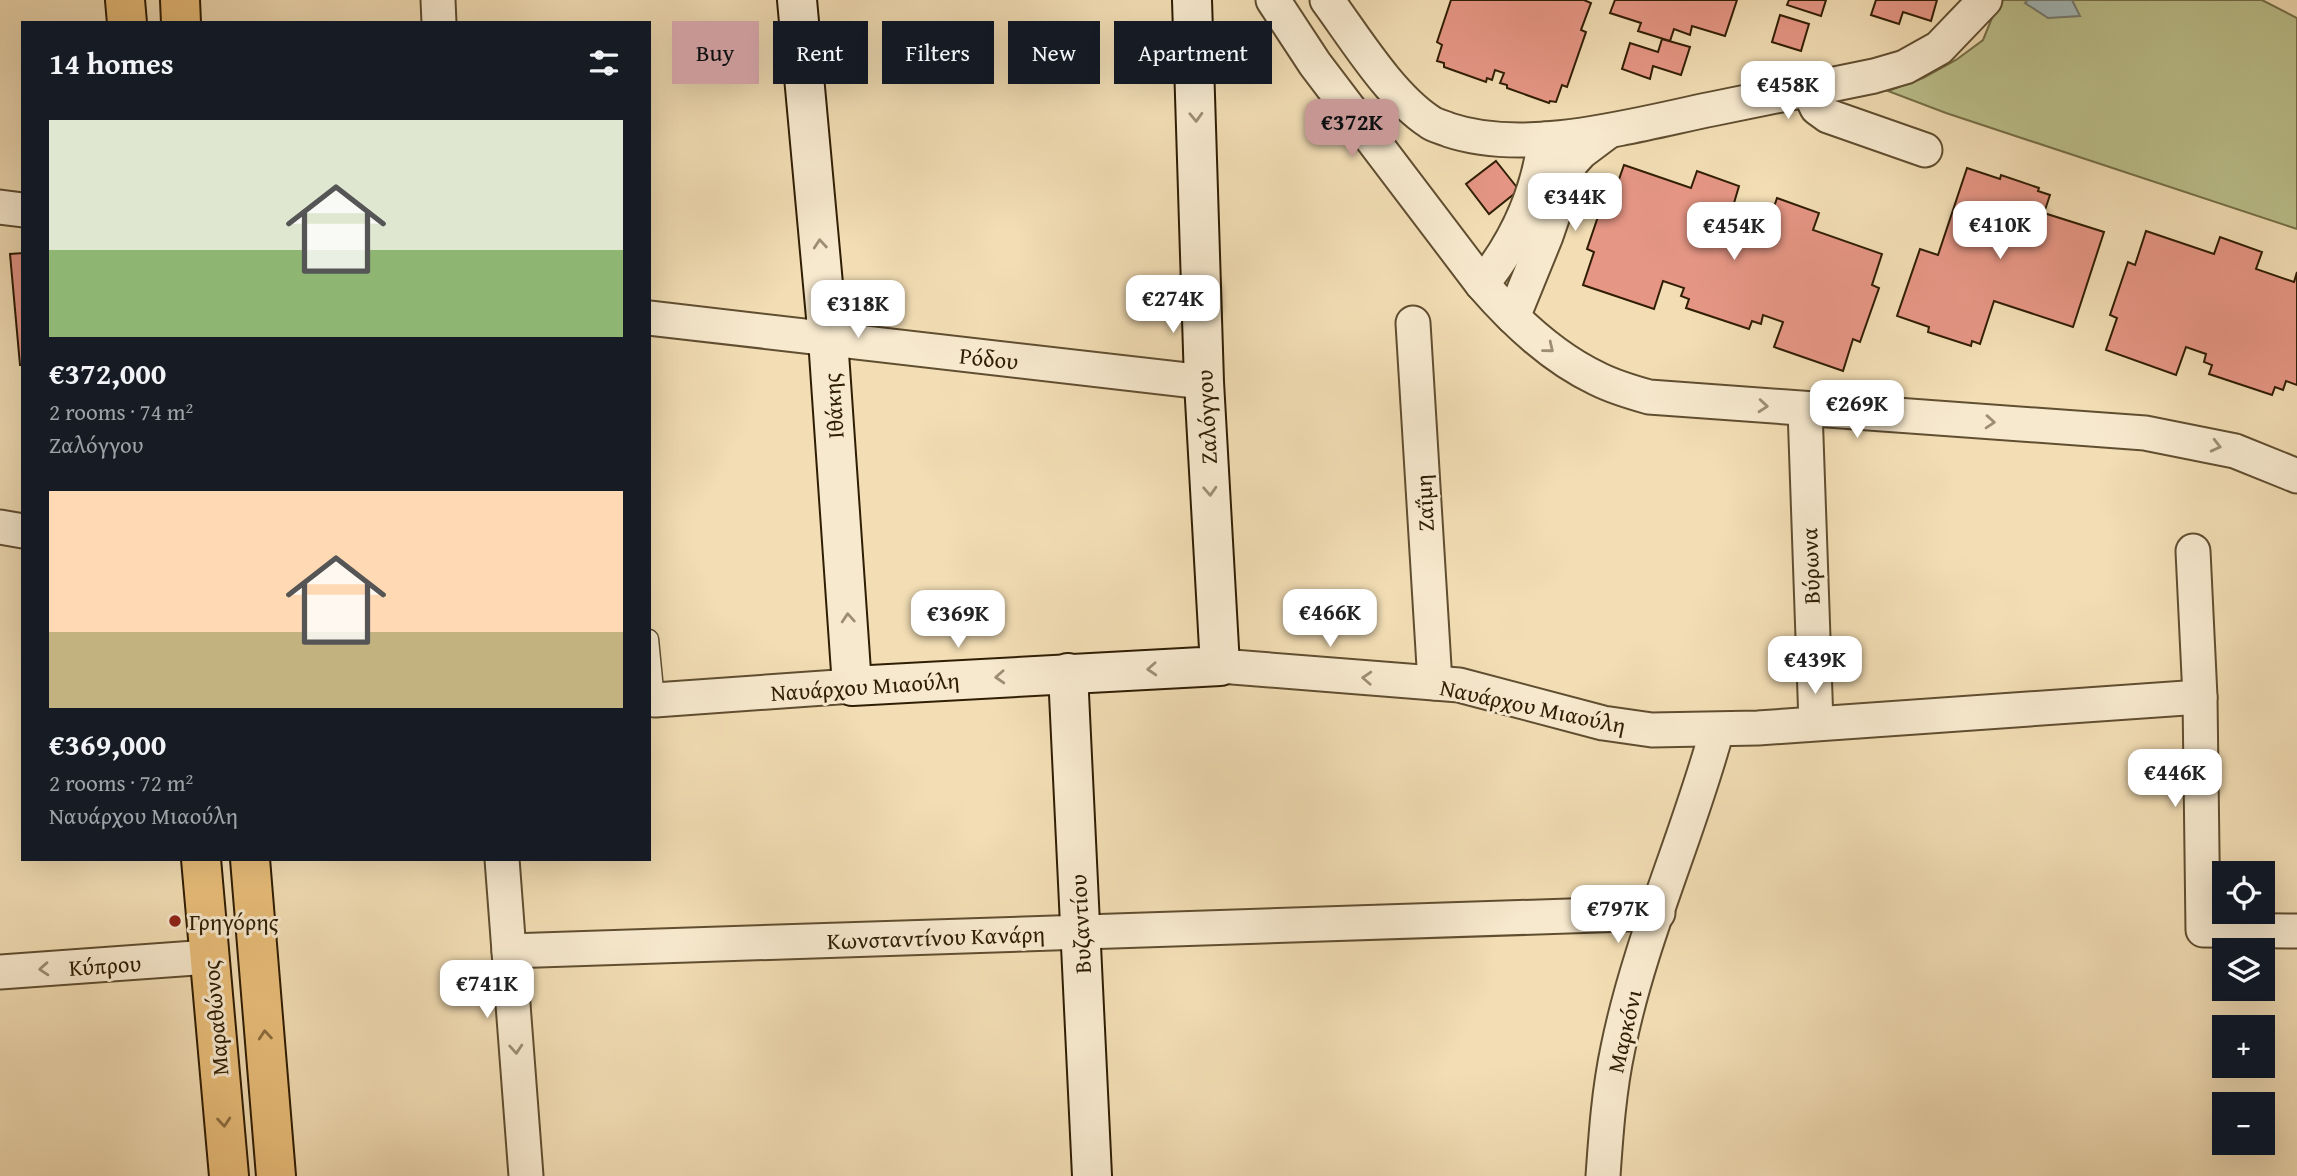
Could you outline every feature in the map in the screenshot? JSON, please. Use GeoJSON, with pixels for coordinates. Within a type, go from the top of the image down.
{"type":"FeatureCollection","features":[{"type":"Feature","properties":{"kind":"main road"},"geometry":{"type":"LineString","coordinates":[[125,0],[127,21]]}},
{"type":"Feature","properties":{"kind":"main road"},"geometry":{"type":"LineString","coordinates":[[180,0],[181,21]]}},
{"type":"Feature","properties":{"kind":"main road","name":"Μαραθώνος"},"geometry":{"type":"LineString","coordinates":[[201,861],[229,1176]]}},
{"type":"Feature","properties":{"kind":"main road","name":"Μαραθώνος"},"geometry":{"type":"LineString","coordinates":[[250,861],[276,1176]]}},
{"type":"Feature","properties":{"kind":"street"},"geometry":{"type":"LineString","coordinates":[[438,0],[439,21]]}},
{"type":"Feature","properties":{"kind":"street","name":"Ιθάκης"},"geometry":{"type":"LineString","coordinates":[[797,0],[828,339],[852,686]]}},
{"type":"Feature","properties":{"kind":"street","name":"Ζαλόγγου"},"geometry":{"type":"LineString","coordinates":[[1192,0],[1204,382],[1220,666]]}},
{"type":"Feature","properties":{"kind":"street"},"geometry":{"type":"LineString","coordinates":[[1273,0],[1315,64],[1482,284],[1513,317],[1555,354],[1596,379],[1649,397],[2145,433],[2235,451],[2297,476]]}},
{"type":"Feature","properties":{"kind":"street"},"geometry":{"type":"LineString","coordinates":[[1327,0],[1391,86],[1431,123],[1466,135],[1504,141],[1545,139],[1612,129],[1874,76],[1905,67],[1924,58],[1953,35],[1986,0]]}},
{"type":"Feature","properties":{"kind":"street"},"geometry":{"type":"LineString","coordinates":[[1808,89],[1817,108],[1828,116],[1925,150]]}},
{"type":"Feature","properties":{"kind":"street"},"geometry":{"type":"LineString","coordinates":[[1513,317],[1546,236],[1571,163],[1612,129]]}},
{"type":"Feature","properties":{"kind":"street"},"geometry":{"type":"LineString","coordinates":[[1482,284],[1505,254],[1530,204],[1545,139]]}},
{"type":"Feature","properties":{"kind":"street"},"geometry":{"type":"LineString","coordinates":[[0,207],[21,211]]}},
{"type":"Feature","properties":{"kind":"street","name":"Ρόδου"},"geometry":{"type":"LineString","coordinates":[[651,318],[1204,382]]}},
{"type":"Feature","properties":{"kind":"street","name":"Ζαΐμη"},"geometry":{"type":"LineString","coordinates":[[1413,323],[1435,683]]}},
{"type":"Feature","properties":{"kind":"street","name":"Βύρωνα"},"geometry":{"type":"LineString","coordinates":[[1805,409],[1816,723]]}},
{"type":"Feature","properties":{"kind":"street"},"geometry":{"type":"LineString","coordinates":[[0,527],[21,531]]}},
{"type":"Feature","properties":{"kind":"street"},"geometry":{"type":"LineString","coordinates":[[2193,551],[2200,697],[2203,930],[2297,931]]}},
{"type":"Feature","properties":{"kind":"street","name":"Ναυάρχου Μιαούλη"},"geometry":{"type":"LineString","coordinates":[[655,700],[1068,673],[1220,666],[1459,685],[1627,728],[1717,730],[2200,697]]}},
{"type":"Feature","properties":{"kind":"street","name":"Βυζαντίου"},"geometry":{"type":"LineString","coordinates":[[1068,673],[1092,1176]]}},
{"type":"Feature","properties":{"kind":"street","name":"Μαρκόνι"},"geometry":{"type":"LineString","coordinates":[[1603,1176],[1611,1089],[1618,1048],[1638,970],[1704,779],[1717,730]]}},
{"type":"Feature","properties":{"kind":"street"},"geometry":{"type":"LineString","coordinates":[[502,861],[526,1176]]}},
{"type":"Feature","properties":{"kind":"street","name":"Κωνσταντίνου Κανάρη"},"geometry":{"type":"LineString","coordinates":[[509,951],[1658,912]]}},
{"type":"Feature","properties":{"kind":"street","name":"Κύπρου"},"geometry":{"type":"LineString","coordinates":[[0,972],[209,957]]}},
{"type":"Feature","properties":{"kind":"lane"},"geometry":{"type":"LineString","coordinates":[[651,659],[655,700]]}},
{"type":"Feature","properties":{"kind":"green space"},"geometry":{"type":"Polygon","coordinates":[[[2003,0],[2262,0],[2297,18],[2297,229],[1946,113],[1888,91],[1923,78],[1956,60],[1983,40],[1994,13],[2003,0]]]}},
{"type":"Feature","properties":{"kind":"water"},"geometry":{"type":"Polygon","coordinates":[[[2028,0],[2072,0],[2080,16],[2048,18],[2025,3],[2028,0]]]}},
{"type":"Feature","properties":{"kind":"building"},"geometry":{"type":"Polygon","coordinates":[[[1451,0],[1584,0],[1591,3],[1581,30],[1586,32],[1567,87],[1562,85],[1556,102],[1549,103],[1507,88],[1507,85],[1500,83],[1504,73],[1495,70],[1492,80],[1487,78],[1486,82],[1444,67],[1444,63],[1437,61],[1442,45],[1437,42],[1451,0]]]}},
{"type":"Feature","properties":{"kind":"building"},"geometry":{"type":"Polygon","coordinates":[[[1615,0],[1737,0],[1725,36],[1692,26],[1690,35],[1674,29],[1670,41],[1638,31],[1641,23],[1610,13],[1615,0]]]}},
{"type":"Feature","properties":{"kind":"building"},"geometry":{"type":"Polygon","coordinates":[[[1789,0],[1826,0],[1821,16],[1787,5],[1789,0]]]}},
{"type":"Feature","properties":{"kind":"building"},"geometry":{"type":"Polygon","coordinates":[[[1876,0],[1937,0],[1931,21],[1903,12],[1899,24],[1871,15],[1876,0]]]}},
{"type":"Feature","properties":{"kind":"building"},"geometry":{"type":"Polygon","coordinates":[[[1780,15],[1809,24],[1801,51],[1772,42],[1780,15]]]}},
{"type":"Feature","properties":{"kind":"building"},"geometry":{"type":"Polygon","coordinates":[[[1662,39],[1690,47],[1681,75],[1653,66],[1650,79],[1622,69],[1630,43],[1658,52],[1662,39]]]}},
{"type":"Feature","properties":{"kind":"building"},"geometry":{"type":"Polygon","coordinates":[[[1496,161],[1519,190],[1489,214],[1466,184],[1496,161]]]}},
{"type":"Feature","properties":{"kind":"building"},"geometry":{"type":"Polygon","coordinates":[[[1624,165],[1691,188],[1697,171],[1739,186],[1734,203],[1771,216],[1777,198],[1819,213],[1813,230],[1882,254],[1872,285],[1879,288],[1860,342],[1853,339],[1843,371],[1774,347],[1783,322],[1763,315],[1761,324],[1752,321],[1749,329],[1686,308],[1689,299],[1681,296],[1684,288],[1663,281],[1654,309],[1583,285],[1594,252],[1587,249],[1605,196],[1612,199],[1624,165]]]}},
{"type":"Feature","properties":{"kind":"building"},"geometry":{"type":"Polygon","coordinates":[[[1967,168],[2000,179],[2001,175],[2039,188],[2038,191],[2050,195],[2044,213],[2104,232],[2073,327],[1994,301],[1980,344],[1972,341],[1971,346],[1928,332],[1929,327],[1897,316],[1920,249],[1938,255],[1967,168]]]}},
{"type":"Feature","properties":{"kind":"building"},"geometry":{"type":"Polygon","coordinates":[[[2146,231],[2214,254],[2220,237],[2262,252],[2256,269],[2294,282],[2297,272],[2297,385],[2286,381],[2283,390],[2275,387],[2272,395],[2209,374],[2212,365],[2204,362],[2206,354],[2186,347],[2176,375],[2106,350],[2117,318],[2110,315],[2128,262],[2135,265],[2146,231]]]}},
{"type":"Feature","properties":{"kind":"building"},"geometry":{"type":"Polygon","coordinates":[[[21,253],[21,365],[20,365],[10,254],[21,253]]]}},
{"type":"Feature","properties":{"kind":"place","name":"Γρηγόρης"},"geometry":{"type":"Point","coordinates":[175,921]}}]}
